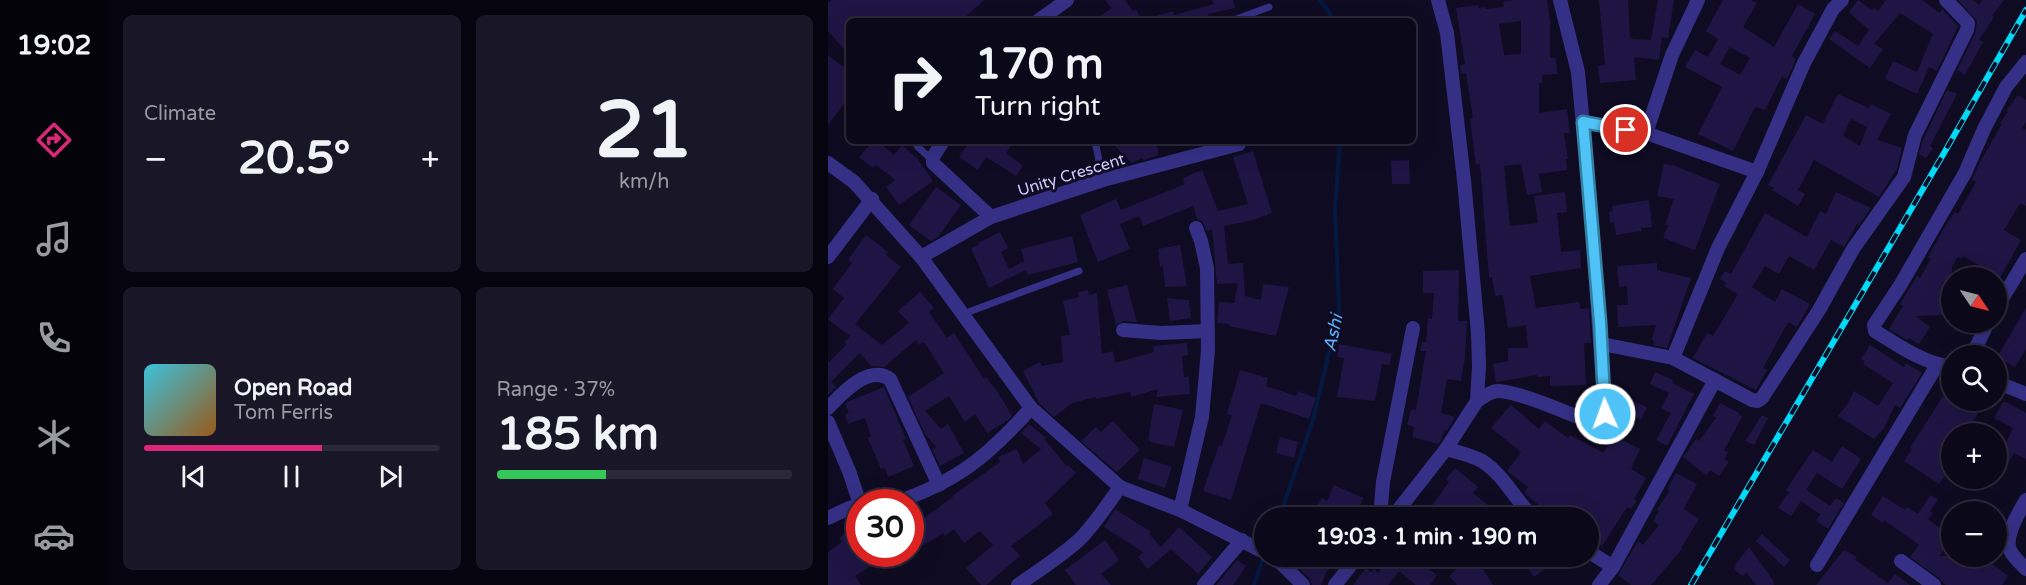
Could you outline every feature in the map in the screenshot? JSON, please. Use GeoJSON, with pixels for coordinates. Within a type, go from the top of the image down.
{"type":"FeatureCollection","features":[{"type":"Feature","properties":{"kind":"street"},"geometry":{"type":"LineString","coordinates":[[1042,18],[1066,0]]}},
{"type":"Feature","properties":{"kind":"street"},"geometry":{"type":"LineString","coordinates":[[1438,0],[1448,33],[1464,180],[1478,333],[1477,401]]}},
{"type":"Feature","properties":{"kind":"street"},"geometry":{"type":"LineString","coordinates":[[1401,507],[1446,449],[1477,401],[1492,392],[1498,391],[1524,398],[1589,421],[1596,420],[1605,414],[1602,344],[1583,122],[1576,62],[1560,0]]}},
{"type":"Feature","properties":{"kind":"street"},"geometry":{"type":"LineString","coordinates":[[1646,133],[1672,55],[1698,0]]}},
{"type":"Feature","properties":{"kind":"street"},"geometry":{"type":"LineString","coordinates":[[1602,344],[1673,358],[1752,400],[1758,401],[1762,398],[1819,310],[1853,249],[1908,170],[1915,135],[1967,30],[1968,23],[1946,0]]}},
{"type":"Feature","properties":{"kind":"street"},"geometry":{"type":"LineString","coordinates":[[1673,358],[1718,248],[1757,172],[1832,3]]}},
{"type":"Feature","properties":{"kind":"street"},"geometry":{"type":"LineString","coordinates":[[1941,366],[1923,359],[1875,332],[1874,324],[1901,284],[1965,173],[2006,87],[2026,62]]}},
{"type":"Feature","properties":{"kind":"street"},"geometry":{"type":"LineString","coordinates":[[1583,122],[1646,133],[1757,172]]}},
{"type":"Feature","properties":{"kind":"street"},"geometry":{"type":"LineString","coordinates":[[941,144],[932,160],[991,217]]}},
{"type":"Feature","properties":{"kind":"street","name":"Unity Crescent"},"geometry":{"type":"LineString","coordinates":[[921,257],[991,217],[1103,180],[1239,144]]}},
{"type":"Feature","properties":{"kind":"street"},"geometry":{"type":"LineString","coordinates":[[828,163],[872,199],[921,257],[1031,408],[1120,487],[1180,510],[1254,546]]}},
{"type":"Feature","properties":{"kind":"street"},"geometry":{"type":"LineString","coordinates":[[828,257],[872,199]]}},
{"type":"Feature","properties":{"kind":"street"},"geometry":{"type":"LineString","coordinates":[[1180,510],[1202,417],[1208,331],[1207,268],[1196,228]]}},
{"type":"Feature","properties":{"kind":"street"},"geometry":{"type":"LineString","coordinates":[[2007,291],[2026,259]]}},
{"type":"Feature","properties":{"kind":"street"},"geometry":{"type":"LineString","coordinates":[[1381,507],[1383,482],[1413,328]]}},
{"type":"Feature","properties":{"kind":"street"},"geometry":{"type":"LineString","coordinates":[[1123,330],[1161,333],[1208,331]]}},
{"type":"Feature","properties":{"kind":"street"},"geometry":{"type":"LineString","coordinates":[[1817,564],[1937,365]]}},
{"type":"Feature","properties":{"kind":"street"},"geometry":{"type":"LineString","coordinates":[[828,408],[849,388],[869,376],[886,376],[890,379],[939,485]]}},
{"type":"Feature","properties":{"kind":"street"},"geometry":{"type":"LineString","coordinates":[[1599,585],[1613,567],[1715,380]]}},
{"type":"Feature","properties":{"kind":"street"},"geometry":{"type":"LineString","coordinates":[[2007,386],[2026,394]]}},
{"type":"Feature","properties":{"kind":"street"},"geometry":{"type":"LineString","coordinates":[[924,491],[971,466],[991,450],[1031,408]]}},
{"type":"Feature","properties":{"kind":"street"},"geometry":{"type":"LineString","coordinates":[[828,422],[855,489]]}},
{"type":"Feature","properties":{"kind":"street"},"geometry":{"type":"LineString","coordinates":[[1446,449],[1482,461],[1499,475],[1525,507]]}},
{"type":"Feature","properties":{"kind":"street"},"geometry":{"type":"LineString","coordinates":[[1017,585],[1079,540],[1097,520],[1120,487]]}},
{"type":"Feature","properties":{"kind":"street"},"geometry":{"type":"LineString","coordinates":[[2026,500],[2013,522],[2008,546],[2026,569]]}},
{"type":"Feature","properties":{"kind":"street"},"geometry":{"type":"LineString","coordinates":[[828,518],[846,509]]}},
{"type":"Feature","properties":{"kind":"street"},"geometry":{"type":"LineString","coordinates":[[1204,585],[1242,540]]}},
{"type":"Feature","properties":{"kind":"street"},"geometry":{"type":"LineString","coordinates":[[1599,559],[1613,567]]}},
{"type":"Feature","properties":{"kind":"street"},"geometry":{"type":"LineString","coordinates":[[1901,561],[1934,585]]}},
{"type":"Feature","properties":{"kind":"street"},"geometry":{"type":"LineString","coordinates":[[1285,567],[1303,585]]}},
{"type":"Feature","properties":{"kind":"street"},"geometry":{"type":"LineString","coordinates":[[1335,585],[1349,567]]}},
{"type":"Feature","properties":{"kind":"lane"},"geometry":{"type":"LineString","coordinates":[[1239,18],[1269,7]]}},
{"type":"Feature","properties":{"kind":"lane"},"geometry":{"type":"LineString","coordinates":[[916,144],[932,160]]}},
{"type":"Feature","properties":{"kind":"lane"},"geometry":{"type":"LineString","coordinates":[[1096,144],[1103,180]]}},
{"type":"Feature","properties":{"kind":"lane"},"geometry":{"type":"LineString","coordinates":[[962,314],[1079,271]]}},
{"type":"Feature","properties":{"kind":"building"},"geometry":{"type":"Polygon","coordinates":[[[832,0],[984,0],[964,18],[846,18],[846,52],[828,31],[828,3],[832,0]]]}},
{"type":"Feature","properties":{"kind":"building"},"geometry":{"type":"Polygon","coordinates":[[[1105,0],[1125,0],[1141,18],[1097,18],[1112,8],[1105,0]]]}},
{"type":"Feature","properties":{"kind":"building"},"geometry":{"type":"Polygon","coordinates":[[[1212,0],[1233,0],[1235,8],[1208,14],[1209,18],[1149,18],[1173,11],[1174,15],[1214,4],[1212,0]]]}},
{"type":"Feature","properties":{"kind":"building"},"geometry":{"type":"Polygon","coordinates":[[[1547,0],[1550,21],[1550,58],[1556,58],[1557,74],[1542,75],[1542,83],[1539,83],[1539,113],[1567,109],[1570,133],[1564,133],[1568,159],[1566,159],[1567,170],[1539,174],[1542,192],[1527,195],[1521,164],[1504,166],[1510,226],[1538,223],[1534,196],[1565,192],[1567,212],[1557,213],[1561,252],[1580,250],[1581,268],[1530,276],[1536,308],[1579,302],[1581,309],[1589,308],[1591,343],[1584,343],[1586,385],[1550,386],[1550,376],[1537,377],[1537,375],[1496,382],[1493,364],[1508,361],[1508,348],[1528,348],[1526,325],[1508,328],[1503,295],[1495,296],[1492,277],[1489,277],[1480,164],[1476,165],[1470,119],[1473,118],[1466,73],[1461,74],[1460,65],[1465,64],[1456,8],[1478,5],[1478,8],[1485,7],[1486,9],[1504,7],[1503,2],[1547,0]],[[1521,21],[1499,24],[1504,55],[1521,54],[1521,21]]]}},
{"type":"Feature","properties":{"kind":"building"},"geometry":{"type":"Polygon","coordinates":[[[1599,0],[1628,0],[1630,37],[1651,40],[1658,0],[1674,0],[1668,38],[1662,37],[1659,60],[1634,57],[1636,80],[1600,83],[1598,66],[1605,65],[1599,0]]]}},
{"type":"Feature","properties":{"kind":"building"},"geometry":{"type":"Polygon","coordinates":[[[1723,0],[1751,0],[1757,3],[1743,27],[1774,47],[1798,4],[1815,14],[1792,56],[1796,59],[1790,73],[1786,79],[1782,76],[1765,110],[1755,107],[1733,151],[1698,134],[1722,87],[1685,67],[1695,50],[1708,57],[1718,39],[1706,31],[1723,0]],[[1730,47],[1720,64],[1740,75],[1750,58],[1730,47]]]}},
{"type":"Feature","properties":{"kind":"building"},"geometry":{"type":"Polygon","coordinates":[[[1858,0],[1872,10],[1874,8],[1878,11],[1886,0],[1922,0],[1940,13],[1942,9],[1958,26],[1937,71],[1929,67],[1917,94],[1885,79],[1893,61],[1917,72],[1933,34],[1900,13],[1874,44],[1883,49],[1870,68],[1829,39],[1835,31],[1858,46],[1869,30],[1849,12],[1858,0]]]}},
{"type":"Feature","properties":{"kind":"building"},"geometry":{"type":"Polygon","coordinates":[[[1958,0],[1973,0],[1979,5],[1982,0],[2004,0],[1979,40],[1983,42],[1965,75],[1957,70],[1975,34],[1977,21],[1958,0]]]}},
{"type":"Feature","properties":{"kind":"building"},"geometry":{"type":"Polygon","coordinates":[[[828,55],[846,69],[846,101],[828,125],[828,55]]]}},
{"type":"Feature","properties":{"kind":"building"},"geometry":{"type":"Polygon","coordinates":[[[1947,90],[1957,94],[1930,146],[1933,148],[1926,158],[1919,154],[1923,140],[1947,90]]]}},
{"type":"Feature","properties":{"kind":"building"},"geometry":{"type":"Polygon","coordinates":[[[1838,94],[1869,108],[1871,104],[1891,114],[1877,140],[1902,148],[1897,169],[1879,197],[1814,160],[1798,190],[1805,194],[1798,206],[1772,190],[1774,188],[1768,185],[1806,115],[1823,124],[1838,94]],[[1851,119],[1843,136],[1860,146],[1867,127],[1851,119]]]}},
{"type":"Feature","properties":{"kind":"building"},"geometry":{"type":"Polygon","coordinates":[[[2018,95],[2026,100],[2026,122],[2022,128],[2026,130],[2026,206],[2020,203],[2004,230],[2021,240],[2006,267],[1982,267],[1963,256],[1961,259],[1958,257],[1952,267],[1941,267],[1941,315],[1915,316],[1930,327],[1919,344],[1909,338],[1907,340],[1889,329],[1903,306],[1900,304],[1917,276],[1920,278],[1931,259],[1928,257],[1944,228],[1955,212],[1958,214],[1976,182],[1972,180],[2002,124],[2000,123],[2008,112],[2006,111],[2018,95]]]}},
{"type":"Feature","properties":{"kind":"building"},"geometry":{"type":"Polygon","coordinates":[[[870,144],[881,144],[894,155],[902,145],[917,158],[933,181],[899,205],[886,187],[895,180],[876,165],[873,168],[859,157],[870,144]]]}},
{"type":"Feature","properties":{"kind":"building"},"geometry":{"type":"Polygon","coordinates":[[[968,144],[1012,144],[1006,153],[1023,166],[1016,176],[986,157],[978,170],[959,157],[968,144]]]}},
{"type":"Feature","properties":{"kind":"building"},"geometry":{"type":"Polygon","coordinates":[[[1113,144],[1156,144],[1158,155],[1144,160],[1142,158],[1132,163],[1113,144]]]}},
{"type":"Feature","properties":{"kind":"building"},"geometry":{"type":"Polygon","coordinates":[[[1253,151],[1272,213],[1224,226],[1228,264],[1243,263],[1245,296],[1261,300],[1263,284],[1289,287],[1276,336],[1217,323],[1219,302],[1234,303],[1238,283],[1217,284],[1212,229],[1207,231],[1202,221],[1197,219],[1193,206],[1143,226],[1139,216],[1120,224],[1130,249],[1098,262],[1080,215],[1116,199],[1121,210],[1185,184],[1183,178],[1202,170],[1218,211],[1248,204],[1233,157],[1253,151]]]}},
{"type":"Feature","properties":{"kind":"building"},"geometry":{"type":"Polygon","coordinates":[[[1409,160],[1410,184],[1392,184],[1391,161],[1409,160]]]}},
{"type":"Feature","properties":{"kind":"building"},"geometry":{"type":"Polygon","coordinates":[[[1664,164],[1675,166],[1720,184],[1695,250],[1663,238],[1674,199],[1657,196],[1664,164]]]}},
{"type":"Feature","properties":{"kind":"building"},"geometry":{"type":"Polygon","coordinates":[[[936,187],[961,205],[938,237],[931,241],[909,225],[936,187]]]}},
{"type":"Feature","properties":{"kind":"building"},"geometry":{"type":"Polygon","coordinates":[[[1836,192],[1871,208],[1859,225],[1857,224],[1844,247],[1831,240],[1814,270],[1789,256],[1779,274],[1765,266],[1752,287],[1775,302],[1782,289],[1810,304],[1797,327],[1788,322],[1763,368],[1767,370],[1756,390],[1693,358],[1707,333],[1713,336],[1738,294],[1724,286],[1726,283],[1720,279],[1725,271],[1731,274],[1765,213],[1807,237],[1820,211],[1826,214],[1836,192]]]}},
{"type":"Feature","properties":{"kind":"building"},"geometry":{"type":"Polygon","coordinates":[[[1649,200],[1652,227],[1616,235],[1614,222],[1610,223],[1609,212],[1613,211],[1612,206],[1649,200]]]}},
{"type":"Feature","properties":{"kind":"building"},"geometry":{"type":"Polygon","coordinates":[[[1000,232],[1008,248],[1001,252],[1009,269],[1024,261],[1021,249],[1072,236],[1078,262],[1028,275],[1026,270],[989,288],[971,248],[1000,232]]]}},
{"type":"Feature","properties":{"kind":"building"},"geometry":{"type":"Polygon","coordinates":[[[866,235],[888,252],[886,255],[901,267],[855,324],[882,345],[909,323],[898,311],[920,292],[934,308],[929,312],[947,338],[954,333],[984,379],[986,377],[999,394],[1012,416],[987,433],[975,414],[965,422],[949,396],[925,411],[941,429],[948,424],[964,453],[940,466],[932,449],[936,447],[925,434],[908,397],[944,373],[924,342],[919,345],[916,340],[884,367],[871,366],[860,353],[831,382],[836,387],[828,395],[828,363],[847,344],[844,343],[850,336],[828,319],[844,298],[833,289],[852,263],[848,260],[866,235]]]}},
{"type":"Feature","properties":{"kind":"building"},"geometry":{"type":"Polygon","coordinates":[[[1180,245],[1187,286],[1165,287],[1163,266],[1160,267],[1158,249],[1180,245]]]}},
{"type":"Feature","properties":{"kind":"building"},"geometry":{"type":"Polygon","coordinates":[[[1657,263],[1657,270],[1691,278],[1667,348],[1653,345],[1656,325],[1618,327],[1617,305],[1628,305],[1627,286],[1619,287],[1617,266],[1657,263]]]}},
{"type":"Feature","properties":{"kind":"building"},"geometry":{"type":"Polygon","coordinates":[[[1459,270],[1458,321],[1467,321],[1465,357],[1461,381],[1447,379],[1441,413],[1455,417],[1447,431],[1445,430],[1439,444],[1412,437],[1415,427],[1407,425],[1411,409],[1416,410],[1426,351],[1420,351],[1422,342],[1426,342],[1428,318],[1432,319],[1434,293],[1423,293],[1423,271],[1459,270]]]}},
{"type":"Feature","properties":{"kind":"building"},"geometry":{"type":"Polygon","coordinates":[[[1127,285],[1137,322],[1123,321],[1116,325],[1107,290],[1127,285]]]}},
{"type":"Feature","properties":{"kind":"building"},"geometry":{"type":"Polygon","coordinates":[[[1088,290],[1089,295],[1097,293],[1102,354],[1113,351],[1115,363],[1154,352],[1153,346],[1187,343],[1188,355],[1182,356],[1184,377],[1189,376],[1190,394],[1156,397],[1158,389],[1131,397],[1130,392],[1096,399],[1096,397],[1072,403],[1054,417],[1039,403],[1023,371],[1040,362],[1042,366],[1063,362],[1061,336],[1070,335],[1063,301],[1079,297],[1078,292],[1088,290]]]}},
{"type":"Feature","properties":{"kind":"building"},"geometry":{"type":"Polygon","coordinates":[[[1167,298],[1189,300],[1191,318],[1170,321],[1167,298]]]}},
{"type":"Feature","properties":{"kind":"building"},"geometry":{"type":"Polygon","coordinates":[[[2026,308],[2026,349],[2015,367],[2007,363],[2007,345],[2004,345],[2026,308]]]}},
{"type":"Feature","properties":{"kind":"building"},"geometry":{"type":"Polygon","coordinates":[[[1339,344],[1392,354],[1389,365],[1382,364],[1375,401],[1337,397],[1344,358],[1337,357],[1339,344]]]}},
{"type":"Feature","properties":{"kind":"building"},"geometry":{"type":"Polygon","coordinates":[[[1870,345],[1904,367],[1906,363],[1922,373],[1900,408],[1895,405],[1884,428],[1874,439],[1838,416],[1854,391],[1878,406],[1893,383],[1863,364],[1865,361],[1861,359],[1870,345]]]}},
{"type":"Feature","properties":{"kind":"building"},"geometry":{"type":"Polygon","coordinates":[[[1240,370],[1268,378],[1266,386],[1296,396],[1298,391],[1316,398],[1309,419],[1261,403],[1231,500],[1203,491],[1232,415],[1227,414],[1240,370]]]}},
{"type":"Feature","properties":{"kind":"building"},"geometry":{"type":"Polygon","coordinates":[[[1655,372],[1673,380],[1672,383],[1694,394],[1667,446],[1656,440],[1671,413],[1661,408],[1669,393],[1650,384],[1655,372]]]}},
{"type":"Feature","properties":{"kind":"building"},"geometry":{"type":"Polygon","coordinates":[[[884,387],[906,439],[903,440],[914,466],[888,477],[885,468],[881,469],[868,438],[871,436],[865,418],[848,424],[845,415],[849,413],[845,403],[884,387]]]}},
{"type":"Feature","properties":{"kind":"building"},"geometry":{"type":"Polygon","coordinates":[[[1626,398],[1647,407],[1641,420],[1620,411],[1626,398]]]}},
{"type":"Feature","properties":{"kind":"building"},"geometry":{"type":"Polygon","coordinates":[[[1941,399],[1941,411],[1979,411],[1972,423],[1941,423],[1941,481],[1939,484],[1904,461],[1912,449],[1910,448],[1941,399]]]}},
{"type":"Feature","properties":{"kind":"building"},"geometry":{"type":"Polygon","coordinates":[[[1720,403],[1742,417],[1724,450],[1728,452],[1724,459],[1729,462],[1719,476],[1710,470],[1706,475],[1683,457],[1696,439],[1699,441],[1716,418],[1713,416],[1720,403]]]}},
{"type":"Feature","properties":{"kind":"building"},"geometry":{"type":"Polygon","coordinates":[[[2007,403],[2026,413],[2026,459],[2014,453],[2007,465],[2007,441],[2013,428],[1994,418],[1998,411],[2007,411],[2007,403]]]}},
{"type":"Feature","properties":{"kind":"building"},"geometry":{"type":"Polygon","coordinates":[[[1154,404],[1183,410],[1174,447],[1150,442],[1150,439],[1148,441],[1154,404]]]}},
{"type":"Feature","properties":{"kind":"building"},"geometry":{"type":"Polygon","coordinates":[[[1511,405],[1539,429],[1545,421],[1568,438],[1570,435],[1604,453],[1612,435],[1640,449],[1631,469],[1646,478],[1634,499],[1637,501],[1631,509],[1627,507],[1602,546],[1599,544],[1599,507],[1541,507],[1524,493],[1528,487],[1507,471],[1521,452],[1491,428],[1511,405]]]}},
{"type":"Feature","properties":{"kind":"building"},"geometry":{"type":"Polygon","coordinates":[[[1762,415],[1768,418],[1754,445],[1745,441],[1762,415]]]}},
{"type":"Feature","properties":{"kind":"building"},"geometry":{"type":"Polygon","coordinates":[[[1113,421],[1140,450],[1117,472],[1081,441],[1096,427],[1101,432],[1113,421]]]}},
{"type":"Feature","properties":{"kind":"building"},"geometry":{"type":"Polygon","coordinates":[[[1029,424],[1046,438],[1045,440],[1067,467],[1068,465],[1076,473],[1045,503],[1053,514],[1011,546],[1020,556],[986,585],[981,585],[966,568],[993,545],[980,531],[964,543],[954,529],[945,536],[943,533],[924,545],[924,518],[1000,462],[998,457],[1017,449],[1023,464],[1041,449],[1021,433],[1029,424]]]}},
{"type":"Feature","properties":{"kind":"building"},"geometry":{"type":"Polygon","coordinates":[[[1280,437],[1298,442],[1294,458],[1276,453],[1280,437]]]}},
{"type":"Feature","properties":{"kind":"building"},"geometry":{"type":"Polygon","coordinates":[[[1842,446],[1861,459],[1842,489],[1817,473],[1806,490],[1830,506],[1836,498],[1844,503],[1828,529],[1816,521],[1820,514],[1801,501],[1791,516],[1778,508],[1789,492],[1786,490],[1813,450],[1832,462],[1842,446]]]}},
{"type":"Feature","properties":{"kind":"building"},"geometry":{"type":"Polygon","coordinates":[[[1144,458],[1172,467],[1165,488],[1138,479],[1144,458]]]}},
{"type":"Feature","properties":{"kind":"building"},"geometry":{"type":"Polygon","coordinates":[[[1455,468],[1478,487],[1473,493],[1490,507],[1431,507],[1449,482],[1446,479],[1455,468]]]}},
{"type":"Feature","properties":{"kind":"building"},"geometry":{"type":"Polygon","coordinates":[[[1676,473],[1697,484],[1684,509],[1699,519],[1682,549],[1651,585],[1631,585],[1618,575],[1638,541],[1643,545],[1659,525],[1653,521],[1659,511],[1657,509],[1670,491],[1667,490],[1676,473]]]}},
{"type":"Feature","properties":{"kind":"building"},"geometry":{"type":"Polygon","coordinates":[[[1334,485],[1363,498],[1359,507],[1317,507],[1322,498],[1327,501],[1334,485]]]}},
{"type":"Feature","properties":{"kind":"building"},"geometry":{"type":"Polygon","coordinates":[[[1931,495],[1938,500],[1930,511],[1933,513],[1928,519],[1941,529],[1941,554],[1939,556],[1941,556],[1941,567],[1997,567],[2008,576],[2002,585],[1946,585],[1910,557],[1919,545],[1884,520],[1883,523],[1871,515],[1883,496],[1905,510],[1907,507],[1918,514],[1931,495]]]}},
{"type":"Feature","properties":{"kind":"building"},"geometry":{"type":"Polygon","coordinates":[[[1115,509],[1151,532],[1149,534],[1161,547],[1179,527],[1212,557],[1198,574],[1171,549],[1148,569],[1138,557],[1143,552],[1104,527],[1115,509]]]}},
{"type":"Feature","properties":{"kind":"building"},"geometry":{"type":"Polygon","coordinates":[[[846,534],[846,567],[869,567],[855,576],[861,585],[828,585],[828,552],[842,542],[839,538],[846,534]]]}},
{"type":"Feature","properties":{"kind":"building"},"geometry":{"type":"Polygon","coordinates":[[[1762,534],[1790,560],[1784,567],[1756,541],[1762,534]]]}},
{"type":"Feature","properties":{"kind":"building"},"geometry":{"type":"Polygon","coordinates":[[[1105,540],[1119,560],[1101,574],[1111,585],[1076,585],[1065,570],[1105,540]]]}},
{"type":"Feature","properties":{"kind":"building"},"geometry":{"type":"Polygon","coordinates":[[[1749,547],[1773,580],[1774,585],[1756,585],[1746,572],[1743,576],[1734,570],[1735,565],[1749,547]]]}},
{"type":"Feature","properties":{"kind":"building"},"geometry":{"type":"Polygon","coordinates":[[[1844,550],[1857,557],[1855,560],[1888,583],[1895,574],[1910,585],[1816,585],[1844,550]]]}},
{"type":"Feature","properties":{"kind":"building"},"geometry":{"type":"Polygon","coordinates":[[[1237,560],[1246,566],[1233,585],[1216,585],[1237,560]]]}},
{"type":"Feature","properties":{"kind":"building"},"geometry":{"type":"Polygon","coordinates":[[[1302,567],[1329,567],[1321,585],[1312,585],[1310,579],[1300,569],[1302,567]]]}},
{"type":"Feature","properties":{"kind":"building"},"geometry":{"type":"Polygon","coordinates":[[[1383,567],[1427,567],[1437,575],[1430,585],[1416,585],[1399,571],[1388,585],[1353,585],[1366,568],[1371,572],[1374,569],[1378,573],[1383,567]]]}},
{"type":"Feature","properties":{"kind":"building"},"geometry":{"type":"Polygon","coordinates":[[[1459,567],[1482,567],[1493,585],[1457,585],[1449,576],[1459,567]]]}},
{"type":"Feature","properties":{"kind":"building"},"geometry":{"type":"Polygon","coordinates":[[[1527,567],[1548,567],[1534,577],[1527,567]]]}},
{"type":"Feature","properties":{"kind":"waterway","name":"Ashi"},"geometry":{"type":"LineString","coordinates":[[1320,0],[1331,18]]}},
{"type":"Feature","properties":{"kind":"waterway","name":"Ashi"},"geometry":{"type":"LineString","coordinates":[[1283,507],[1313,420],[1339,310],[1335,209],[1340,144]]}},
{"type":"Feature","properties":{"kind":"waterway","name":"Ashi"},"geometry":{"type":"LineString","coordinates":[[1254,585],[1260,567]]}},
{"type":"Feature","properties":{"kind":"railway"},"geometry":{"type":"LineString","coordinates":[[1691,585],[2026,10]]}},
{"type":"Feature","properties":{"kind":"route"},"geometry":{"type":"LineString","coordinates":[[1605,414],[1600,322],[1583,122],[1626,130]]}}]}
